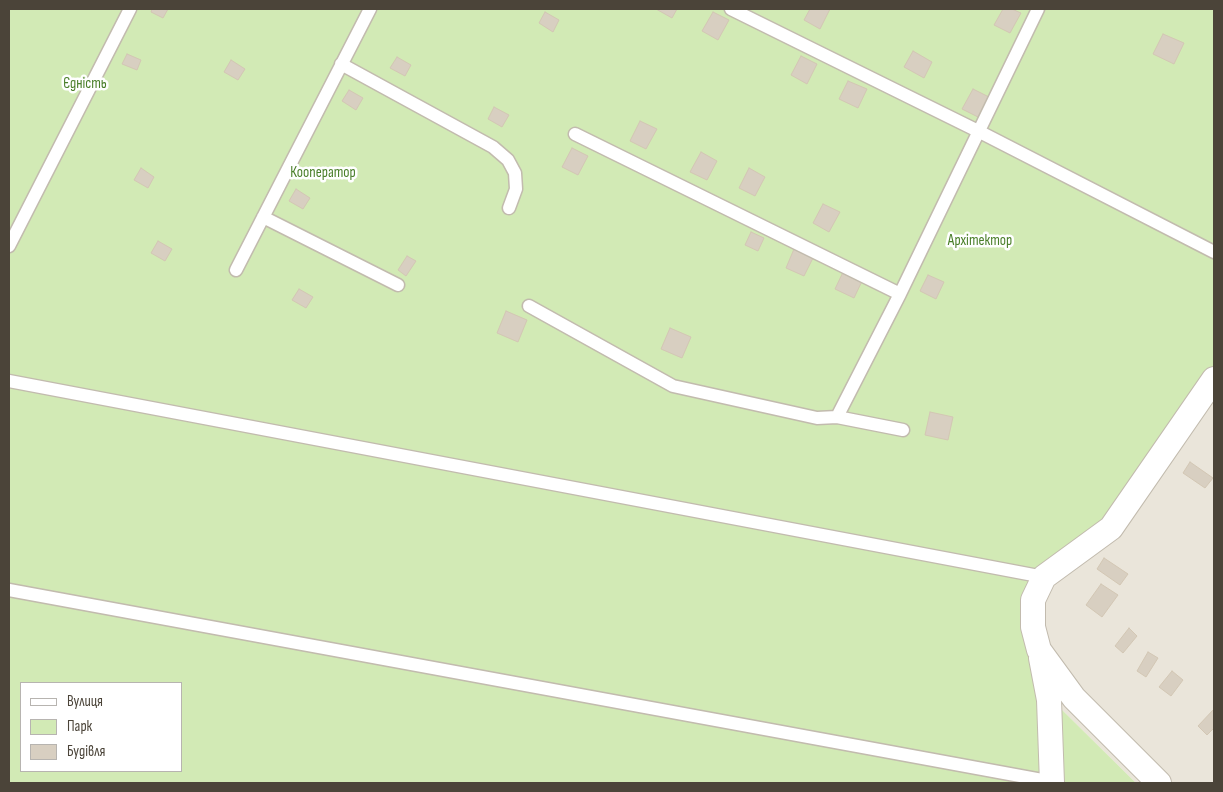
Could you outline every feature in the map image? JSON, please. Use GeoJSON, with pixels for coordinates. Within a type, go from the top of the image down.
{"type":"FeatureCollection","features":[{"type":"Feature","properties":{"kind":"street"},"geometry":{"type":"LineString","coordinates":[[1052,782],[1049,700],[1033,626],[1033,600],[1044,578],[1112,528],[1214,379]]}},
{"type":"Feature","properties":{"kind":"street"},"geometry":{"type":"LineString","coordinates":[[1039,650],[1074,698],[1160,783]]}},
{"type":"Feature","properties":{"kind":"lane"},"geometry":{"type":"LineString","coordinates":[[9,246],[130,9]]}},
{"type":"Feature","properties":{"kind":"lane"},"geometry":{"type":"LineString","coordinates":[[236,270],[370,9]]}},
{"type":"Feature","properties":{"kind":"lane"},"geometry":{"type":"LineString","coordinates":[[732,9],[978,131],[1214,252]]}},
{"type":"Feature","properties":{"kind":"lane"},"geometry":{"type":"LineString","coordinates":[[836,417],[900,294],[1038,9]]}},
{"type":"Feature","properties":{"kind":"lane"},"geometry":{"type":"LineString","coordinates":[[341,64],[493,147],[508,160],[515,173],[516,189],[509,208]]}},
{"type":"Feature","properties":{"kind":"lane"},"geometry":{"type":"LineString","coordinates":[[575,134],[900,294]]}},
{"type":"Feature","properties":{"kind":"lane"},"geometry":{"type":"LineString","coordinates":[[263,217],[398,285]]}},
{"type":"Feature","properties":{"kind":"lane"},"geometry":{"type":"LineString","coordinates":[[529,306],[673,386],[817,418],[836,417],[902,430]]}},
{"type":"Feature","properties":{"kind":"lane"},"geometry":{"type":"LineString","coordinates":[[9,380],[1044,578]]}},
{"type":"Feature","properties":{"kind":"lane"},"geometry":{"type":"LineString","coordinates":[[9,590],[1052,782]]}},
{"type":"Feature","properties":{"kind":"shaded area"},"geometry":{"type":"Polygon","coordinates":[[[1214,366],[1214,783],[1136,783],[1058,706],[1025,598],[1103,525],[1214,366]]]}},
{"type":"Feature","properties":{"kind":"green space"},"geometry":{"type":"Polygon","coordinates":[[[9,9],[1214,9],[1214,366],[1103,525],[1025,598],[1058,706],[1136,783],[9,783],[9,9]]]}},
{"type":"Feature","properties":{"kind":"building"},"geometry":{"type":"Polygon","coordinates":[[[152,9],[168,9],[163,18],[151,12],[152,9]]]}},
{"type":"Feature","properties":{"kind":"building"},"geometry":{"type":"Polygon","coordinates":[[[656,9],[677,9],[672,18],[656,9]]]}},
{"type":"Feature","properties":{"kind":"building"},"geometry":{"type":"Polygon","coordinates":[[[810,9],[830,9],[820,29],[804,20],[810,9]]]}},
{"type":"Feature","properties":{"kind":"building"},"geometry":{"type":"Polygon","coordinates":[[[1003,9],[1012,9],[1021,13],[1010,33],[994,25],[1003,9]]]}},
{"type":"Feature","properties":{"kind":"building"},"geometry":{"type":"Polygon","coordinates":[[[545,12],[559,20],[553,32],[539,23],[545,12]]]}},
{"type":"Feature","properties":{"kind":"building"},"geometry":{"type":"Polygon","coordinates":[[[713,12],[729,20],[718,40],[702,31],[713,12]]]}},
{"type":"Feature","properties":{"kind":"building"},"geometry":{"type":"Polygon","coordinates":[[[1163,34],[1184,43],[1174,64],[1153,54],[1163,34]]]}},
{"type":"Feature","properties":{"kind":"building"},"geometry":{"type":"Polygon","coordinates":[[[913,51],[932,62],[924,78],[904,67],[913,51]]]}},
{"type":"Feature","properties":{"kind":"building"},"geometry":{"type":"Polygon","coordinates":[[[127,54],[141,60],[137,70],[122,64],[127,54]]]}},
{"type":"Feature","properties":{"kind":"building"},"geometry":{"type":"Polygon","coordinates":[[[801,56],[817,64],[807,84],[791,75],[801,56]]]}},
{"type":"Feature","properties":{"kind":"building"},"geometry":{"type":"Polygon","coordinates":[[[397,57],[411,65],[405,76],[390,68],[397,57]]]}},
{"type":"Feature","properties":{"kind":"building"},"geometry":{"type":"Polygon","coordinates":[[[231,60],[245,69],[238,80],[224,72],[231,60]]]}},
{"type":"Feature","properties":{"kind":"building"},"geometry":{"type":"Polygon","coordinates":[[[848,81],[867,89],[858,108],[839,99],[848,81]]]}},
{"type":"Feature","properties":{"kind":"building"},"geometry":{"type":"Polygon","coordinates":[[[973,89],[989,97],[978,117],[962,109],[973,89]]]}},
{"type":"Feature","properties":{"kind":"building"},"geometry":{"type":"Polygon","coordinates":[[[349,90],[363,98],[356,110],[342,101],[349,90]]]}},
{"type":"Feature","properties":{"kind":"building"},"geometry":{"type":"Polygon","coordinates":[[[494,107],[509,115],[502,127],[488,119],[494,107]]]}},
{"type":"Feature","properties":{"kind":"building"},"geometry":{"type":"Polygon","coordinates":[[[640,121],[657,129],[646,149],[630,141],[640,121]]]}},
{"type":"Feature","properties":{"kind":"building"},"geometry":{"type":"Polygon","coordinates":[[[572,148],[588,156],[578,175],[562,167],[572,148]]]}},
{"type":"Feature","properties":{"kind":"building"},"geometry":{"type":"Polygon","coordinates":[[[701,152],[717,161],[707,180],[690,172],[701,152]]]}},
{"type":"Feature","properties":{"kind":"building"},"geometry":{"type":"Polygon","coordinates":[[[141,168],[154,177],[148,188],[134,180],[141,168]]]}},
{"type":"Feature","properties":{"kind":"building"},"geometry":{"type":"Polygon","coordinates":[[[749,168],[765,177],[755,196],[739,188],[749,168]]]}},
{"type":"Feature","properties":{"kind":"building"},"geometry":{"type":"Polygon","coordinates":[[[296,189],[310,198],[303,209],[289,201],[296,189]]]}},
{"type":"Feature","properties":{"kind":"building"},"geometry":{"type":"Polygon","coordinates":[[[823,204],[840,212],[829,232],[813,223],[823,204]]]}},
{"type":"Feature","properties":{"kind":"building"},"geometry":{"type":"Polygon","coordinates":[[[751,232],[764,238],[758,251],[745,245],[751,232]]]}},
{"type":"Feature","properties":{"kind":"building"},"geometry":{"type":"Polygon","coordinates":[[[158,241],[172,249],[165,261],[151,253],[158,241]]]}},
{"type":"Feature","properties":{"kind":"building"},"geometry":{"type":"Polygon","coordinates":[[[794,249],[813,258],[804,276],[786,268],[794,249]]]}},
{"type":"Feature","properties":{"kind":"building"},"geometry":{"type":"Polygon","coordinates":[[[407,256],[416,261],[406,276],[398,270],[407,256]]]}},
{"type":"Feature","properties":{"kind":"building"},"geometry":{"type":"Polygon","coordinates":[[[844,270],[863,279],[854,298],[835,289],[844,270]]]}},
{"type":"Feature","properties":{"kind":"building"},"geometry":{"type":"Polygon","coordinates":[[[928,275],[944,282],[936,299],[920,291],[928,275]]]}},
{"type":"Feature","properties":{"kind":"building"},"geometry":{"type":"Polygon","coordinates":[[[299,289],[313,297],[306,308],[292,300],[299,289]]]}},
{"type":"Feature","properties":{"kind":"building"},"geometry":{"type":"Polygon","coordinates":[[[506,311],[527,320],[518,342],[497,333],[506,311]]]}},
{"type":"Feature","properties":{"kind":"building"},"geometry":{"type":"Polygon","coordinates":[[[670,328],[691,337],[682,358],[661,349],[670,328]]]}},
{"type":"Feature","properties":{"kind":"building"},"geometry":{"type":"Polygon","coordinates":[[[930,412],[953,417],[948,440],[925,435],[930,412]]]}},
{"type":"Feature","properties":{"kind":"building"},"geometry":{"type":"Polygon","coordinates":[[[1190,462],[1213,478],[1205,488],[1183,473],[1190,462]]]}},
{"type":"Feature","properties":{"kind":"building"},"geometry":{"type":"Polygon","coordinates":[[[1104,558],[1128,574],[1120,585],[1097,569],[1104,558]]]}},
{"type":"Feature","properties":{"kind":"building"},"geometry":{"type":"Polygon","coordinates":[[[1101,584],[1118,595],[1102,617],[1086,605],[1101,584]]]}},
{"type":"Feature","properties":{"kind":"building"},"geometry":{"type":"Polygon","coordinates":[[[1129,628],[1137,636],[1123,653],[1115,646],[1129,628]]]}},
{"type":"Feature","properties":{"kind":"building"},"geometry":{"type":"Polygon","coordinates":[[[1148,652],[1158,658],[1146,677],[1137,671],[1148,652]]]}},
{"type":"Feature","properties":{"kind":"building"},"geometry":{"type":"Polygon","coordinates":[[[1172,671],[1183,680],[1171,696],[1159,687],[1172,671]]]}},
{"type":"Feature","properties":{"kind":"building"},"geometry":{"type":"Polygon","coordinates":[[[1214,709],[1214,728],[1207,735],[1198,726],[1214,709]]]}},
{"type":"Feature","properties":{"kind":"park label","name":"Єдність"},"geometry":{"type":"Point","coordinates":[85,84]}},
{"type":"Feature","properties":{"kind":"park label","name":"Кооператор"},"geometry":{"type":"Point","coordinates":[323,173]}},
{"type":"Feature","properties":{"kind":"park label","name":"Архітектор"},"geometry":{"type":"Point","coordinates":[980,241]}}]}
